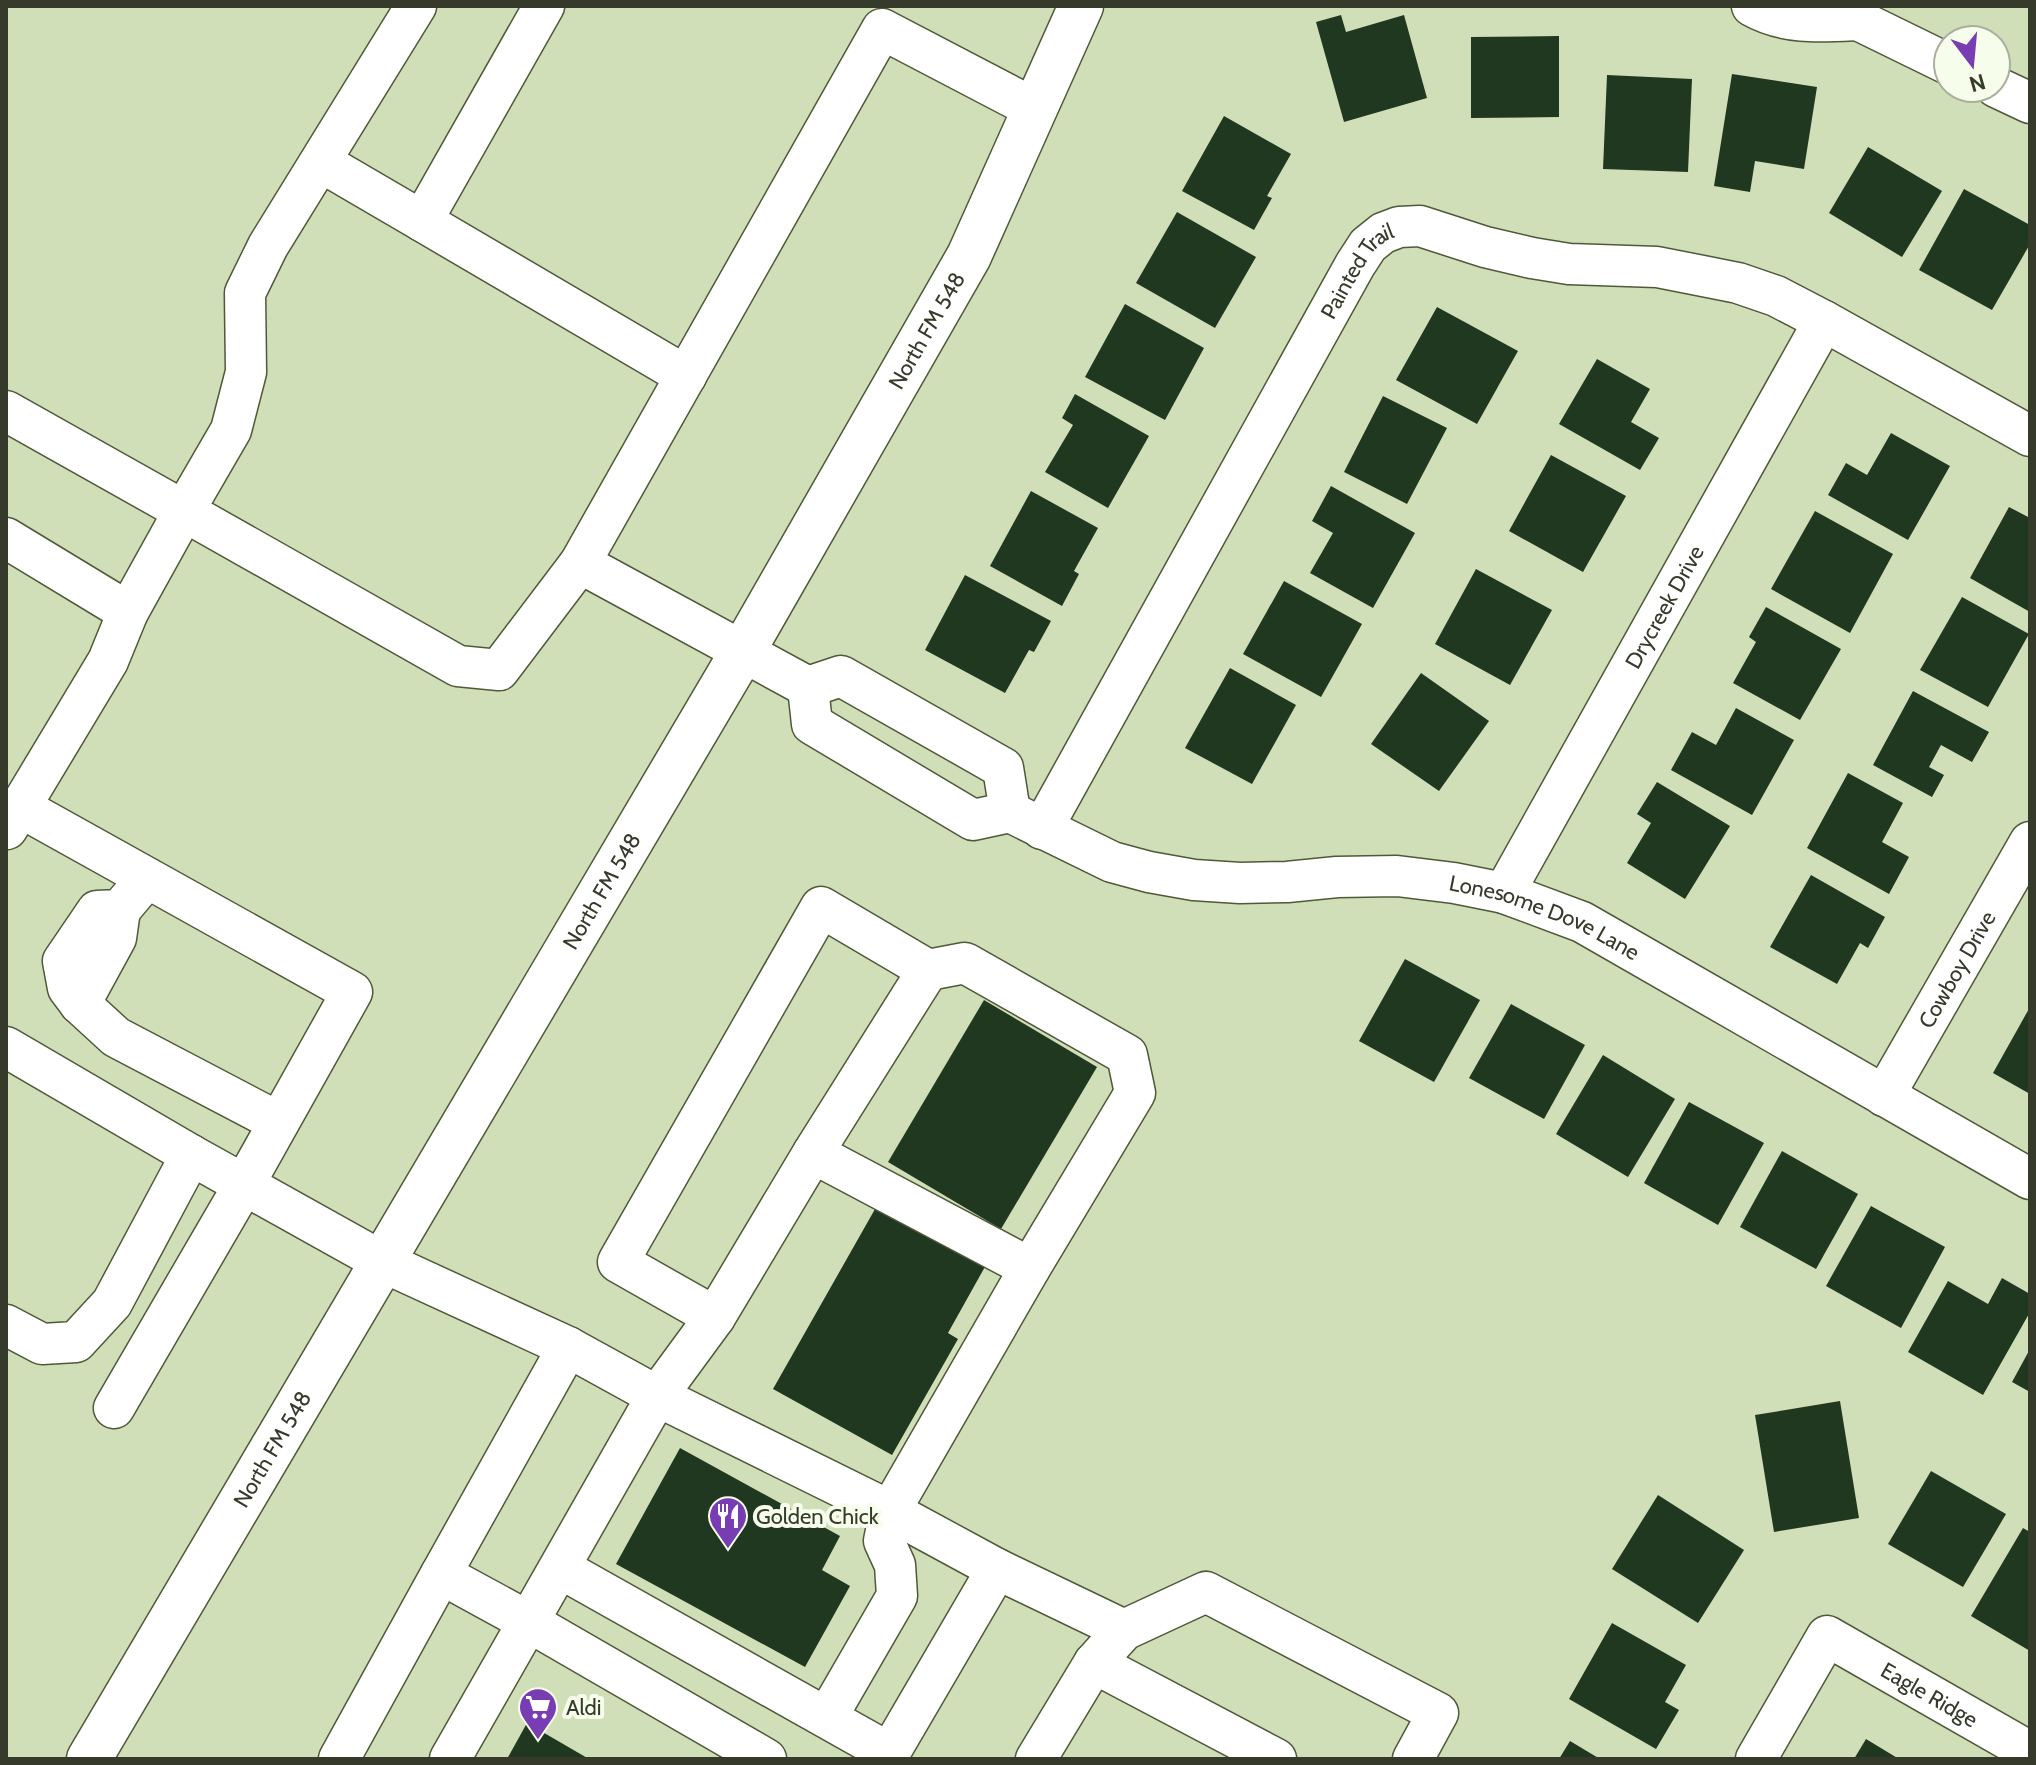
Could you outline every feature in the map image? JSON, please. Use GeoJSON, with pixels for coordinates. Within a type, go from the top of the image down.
{"type":"FeatureCollection","features":[{"type":"Feature","properties":{"kind":"main road","name":"North FM 548"},"geometry":{"type":"LineString","coordinates":[[89,1759],[743,651],[969,256],[1081,6]]}},
{"type":"Feature","properties":{"kind":"street"},"geometry":{"type":"LineString","coordinates":[[114,1408],[352,992],[147,878],[13,819],[108,661],[128,612],[231,430],[246,372],[245,293],[268,246],[416,6]]}},
{"type":"Feature","properties":{"kind":"street"},"geometry":{"type":"LineString","coordinates":[[422,221],[544,6]]}},
{"type":"Feature","properties":{"kind":"street"},"geometry":{"type":"LineString","coordinates":[[1752,6],[1803,22],[1857,13],[1932,55]]}},
{"type":"Feature","properties":{"kind":"street"},"geometry":{"type":"LineString","coordinates":[[6,411],[458,666],[499,670],[580,563],[686,376],[877,18],[1035,109]]}},
{"type":"Feature","properties":{"kind":"street"},"geometry":{"type":"LineString","coordinates":[[321,162],[686,376]]}},
{"type":"Feature","properties":{"kind":"street","name":"Painted Trail"},"geometry":{"type":"LineString","coordinates":[[1026,820],[1355,265],[1368,245],[1383,233],[1399,227],[1420,226],[1532,258],[1569,264],[1657,267],[1738,283],[1776,296],[1824,321],[2030,436]]}},
{"type":"Feature","properties":{"kind":"street","name":"Drycreek Drive"},"geometry":{"type":"LineString","coordinates":[[1504,893],[1824,321]]}},
{"type":"Feature","properties":{"kind":"street"},"geometry":{"type":"LineString","coordinates":[[6,538],[128,612]]}},
{"type":"Feature","properties":{"kind":"street"},"geometry":{"type":"LineString","coordinates":[[580,563],[808,687],[841,676],[1003,768],[1026,820],[973,820],[812,724],[808,687]]}},
{"type":"Feature","properties":{"kind":"street","name":"Lonesome Dove Lane"},"geometry":{"type":"LineString","coordinates":[[1026,820],[1112,862],[1194,880],[1271,883],[1397,876],[1504,893],[1582,922],[2030,1179]]}},
{"type":"Feature","properties":{"kind":"street","name":"Cowboy Drive"},"geometry":{"type":"LineString","coordinates":[[1884,1096],[2030,842]]}},
{"type":"Feature","properties":{"kind":"street"},"geometry":{"type":"LineString","coordinates":[[147,878],[120,910],[97,911],[63,961],[68,988],[80,1004],[116,1037],[278,1122]]}},
{"type":"Feature","properties":{"kind":"street"},"geometry":{"type":"LineString","coordinates":[[715,1317],[618,1262],[821,907],[928,970],[965,963],[1127,1055],[1135,1093],[890,1511],[884,1541],[895,1565],[897,1596],[827,1717]]}},
{"type":"Feature","properties":{"kind":"street"},"geometry":{"type":"LineString","coordinates":[[450,1759],[657,1396],[715,1317],[928,970]]}},
{"type":"Feature","properties":{"kind":"street"},"geometry":{"type":"LineString","coordinates":[[6,1047],[381,1261],[568,1347],[657,1396],[1124,1630]]}},
{"type":"Feature","properties":{"kind":"street"},"geometry":{"type":"LineString","coordinates":[[813,1153],[1030,1268]]}},
{"type":"Feature","properties":{"kind":"street"},"geometry":{"type":"LineString","coordinates":[[6,1325],[42,1344],[76,1342],[112,1303],[191,1155]]}},
{"type":"Feature","properties":{"kind":"street"},"geometry":{"type":"LineString","coordinates":[[339,1759],[568,1347]]}},
{"type":"Feature","properties":{"kind":"street"},"geometry":{"type":"LineString","coordinates":[[560,1568],[827,1717],[888,1756],[997,1569]]}},
{"type":"Feature","properties":{"kind":"street"},"geometry":{"type":"LineString","coordinates":[[441,1574],[766,1759]]}},
{"type":"Feature","properties":{"kind":"street"},"geometry":{"type":"LineString","coordinates":[[1036,1759],[1094,1663],[1124,1630],[1206,1592],[1438,1713],[1413,1759]]}},
{"type":"Feature","properties":{"kind":"street","name":"Eagle Ridge"},"geometry":{"type":"LineString","coordinates":[[1756,1759],[1827,1636],[2030,1752]]}},
{"type":"Feature","properties":{"kind":"street"},"geometry":{"type":"LineString","coordinates":[[1094,1663],[1276,1759]]}},
{"type":"Feature","properties":{"kind":"building"},"geometry":{"type":"Polygon","coordinates":[[[1341,15],[1346,32],[1404,15],[1427,98],[1344,122],[1316,22],[1341,15]]]}},
{"type":"Feature","properties":{"kind":"building"},"geometry":{"type":"Polygon","coordinates":[[[1559,36],[1559,117],[1471,118],[1471,37],[1559,36]]]}},
{"type":"Feature","properties":{"kind":"building"},"geometry":{"type":"Polygon","coordinates":[[[1732,74],[1817,87],[1804,169],[1755,161],[1750,192],[1714,186],[1732,74]]]}},
{"type":"Feature","properties":{"kind":"building"},"geometry":{"type":"Polygon","coordinates":[[[1607,75],[1692,79],[1688,172],[1603,169],[1607,75]]]}},
{"type":"Feature","properties":{"kind":"building"},"geometry":{"type":"Polygon","coordinates":[[[1224,116],[1291,154],[1267,196],[1272,198],[1254,230],[1182,191],[1224,116]]]}},
{"type":"Feature","properties":{"kind":"building"},"geometry":{"type":"Polygon","coordinates":[[[1868,147],[1942,191],[1902,257],[1829,213],[1868,147]]]}},
{"type":"Feature","properties":{"kind":"building"},"geometry":{"type":"Polygon","coordinates":[[[1964,189],[2030,225],[2030,244],[1992,310],[1919,270],[1964,189]]]}},
{"type":"Feature","properties":{"kind":"building"},"geometry":{"type":"Polygon","coordinates":[[[1177,212],[1256,257],[1215,328],[1136,283],[1177,212]]]}},
{"type":"Feature","properties":{"kind":"building"},"geometry":{"type":"Polygon","coordinates":[[[1125,304],[1204,348],[1165,420],[1085,377],[1125,304]]]}},
{"type":"Feature","properties":{"kind":"building"},"geometry":{"type":"Polygon","coordinates":[[[1437,307],[1518,351],[1477,424],[1396,380],[1437,307]]]}},
{"type":"Feature","properties":{"kind":"building"},"geometry":{"type":"Polygon","coordinates":[[[1597,359],[1650,389],[1631,422],[1659,438],[1640,470],[1559,424],[1597,359]]]}},
{"type":"Feature","properties":{"kind":"building"},"geometry":{"type":"Polygon","coordinates":[[[1075,394],[1149,436],[1108,508],[1045,472],[1073,425],[1062,418],[1075,394]]]}},
{"type":"Feature","properties":{"kind":"building"},"geometry":{"type":"Polygon","coordinates":[[[1383,396],[1447,428],[1407,504],[1344,472],[1383,396]]]}},
{"type":"Feature","properties":{"kind":"building"},"geometry":{"type":"Polygon","coordinates":[[[1891,433],[1950,466],[1908,540],[1828,495],[1846,463],[1867,475],[1891,433]]]}},
{"type":"Feature","properties":{"kind":"building"},"geometry":{"type":"Polygon","coordinates":[[[1551,455],[1626,496],[1583,572],[1509,531],[1551,455]]]}},
{"type":"Feature","properties":{"kind":"building"},"geometry":{"type":"Polygon","coordinates":[[[1331,486],[1415,533],[1373,608],[1310,573],[1333,533],[1312,521],[1331,486]]]}},
{"type":"Feature","properties":{"kind":"building"},"geometry":{"type":"Polygon","coordinates":[[[1031,491],[1098,528],[1074,571],[1079,574],[1062,606],[990,566],[1031,491]]]}},
{"type":"Feature","properties":{"kind":"building"},"geometry":{"type":"Polygon","coordinates":[[[2009,507],[2030,518],[2030,612],[1970,578],[2009,507]]]}},
{"type":"Feature","properties":{"kind":"building"},"geometry":{"type":"Polygon","coordinates":[[[1815,511],[1893,554],[1850,633],[1771,589],[1815,511]]]}},
{"type":"Feature","properties":{"kind":"building"},"geometry":{"type":"Polygon","coordinates":[[[1476,569],[1552,610],[1510,685],[1435,644],[1476,569]]]}},
{"type":"Feature","properties":{"kind":"building"},"geometry":{"type":"Polygon","coordinates":[[[965,575],[1051,621],[1034,652],[1029,650],[1005,693],[925,650],[965,575]]]}},
{"type":"Feature","properties":{"kind":"building"},"geometry":{"type":"Polygon","coordinates":[[[1284,581],[1362,624],[1321,697],[1243,654],[1284,581]]]}},
{"type":"Feature","properties":{"kind":"building"},"geometry":{"type":"Polygon","coordinates":[[[1962,597],[2029,634],[1988,707],[1920,670],[1962,597]]]}},
{"type":"Feature","properties":{"kind":"building"},"geometry":{"type":"Polygon","coordinates":[[[1766,607],[1841,649],[1800,720],[1733,683],[1756,642],[1749,637],[1766,607]]]}},
{"type":"Feature","properties":{"kind":"building"},"geometry":{"type":"Polygon","coordinates":[[[1230,668],[1296,705],[1252,784],[1185,748],[1230,668]]]}},
{"type":"Feature","properties":{"kind":"building"},"geometry":{"type":"Polygon","coordinates":[[[1421,673],[1489,721],[1439,791],[1371,744],[1421,673]]]}},
{"type":"Feature","properties":{"kind":"building"},"geometry":{"type":"Polygon","coordinates":[[[1913,691],[1989,732],[1972,762],[1941,745],[1929,767],[1944,775],[1932,797],[1873,765],[1913,691]]]}},
{"type":"Feature","properties":{"kind":"building"},"geometry":{"type":"Polygon","coordinates":[[[1736,708],[1794,740],[1752,815],[1671,770],[1692,732],[1716,745],[1736,708]]]}},
{"type":"Feature","properties":{"kind":"building"},"geometry":{"type":"Polygon","coordinates":[[[1848,773],[1903,803],[1882,842],[1909,857],[1889,894],[1807,848],[1848,773]]]}},
{"type":"Feature","properties":{"kind":"building"},"geometry":{"type":"Polygon","coordinates":[[[1657,782],[1730,826],[1685,899],[1627,863],[1651,823],[1637,814],[1657,782]]]}},
{"type":"Feature","properties":{"kind":"building"},"geometry":{"type":"Polygon","coordinates":[[[1811,875],[1885,917],[1868,948],[1860,943],[1837,984],[1770,947],[1811,875]]]}},
{"type":"Feature","properties":{"kind":"building"},"geometry":{"type":"Polygon","coordinates":[[[1405,959],[1480,1000],[1434,1082],[1359,1041],[1405,959]]]}},
{"type":"Feature","properties":{"kind":"building"},"geometry":{"type":"Polygon","coordinates":[[[984,1000],[1097,1067],[1001,1229],[888,1162],[984,1000]]]}},
{"type":"Feature","properties":{"kind":"building"},"geometry":{"type":"Polygon","coordinates":[[[1511,1004],[1585,1045],[1544,1119],[1469,1078],[1511,1004]]]}},
{"type":"Feature","properties":{"kind":"building"},"geometry":{"type":"Polygon","coordinates":[[[2030,1007],[2030,1094],[1993,1073],[2030,1007]]]}},
{"type":"Feature","properties":{"kind":"building"},"geometry":{"type":"Polygon","coordinates":[[[1603,1055],[1675,1099],[1628,1177],[1556,1134],[1603,1055]]]}},
{"type":"Feature","properties":{"kind":"building"},"geometry":{"type":"Polygon","coordinates":[[[1689,1102],[1764,1143],[1718,1225],[1644,1183],[1689,1102]]]}},
{"type":"Feature","properties":{"kind":"building"},"geometry":{"type":"Polygon","coordinates":[[[1782,1151],[1858,1194],[1816,1269],[1740,1227],[1782,1151]]]}},
{"type":"Feature","properties":{"kind":"building"},"geometry":{"type":"Polygon","coordinates":[[[883,1195],[991,1256],[948,1333],[958,1339],[892,1455],[773,1389],[883,1195]]]}},
{"type":"Feature","properties":{"kind":"building"},"geometry":{"type":"Polygon","coordinates":[[[1871,1206],[1945,1247],[1901,1328],[1826,1286],[1871,1206]]]}},
{"type":"Feature","properties":{"kind":"building"},"geometry":{"type":"Polygon","coordinates":[[[2002,1278],[2030,1294],[2030,1312],[1983,1395],[1908,1352],[1948,1281],[1988,1304],[2002,1278]]]}},
{"type":"Feature","properties":{"kind":"building"},"geometry":{"type":"Polygon","coordinates":[[[2030,1349],[2030,1392],[2012,1382],[2030,1349]]]}},
{"type":"Feature","properties":{"kind":"building"},"geometry":{"type":"Polygon","coordinates":[[[1840,1401],[1859,1518],[1774,1532],[1755,1415],[1840,1401]]]}},
{"type":"Feature","properties":{"kind":"building","name":"Golden Chick"},"geometry":{"type":"Polygon","coordinates":[[[680,1448],[840,1536],[822,1570],[850,1586],[805,1667],[616,1564],[680,1448]]]}},
{"type":"Feature","properties":{"kind":"building"},"geometry":{"type":"Polygon","coordinates":[[[1931,1471],[2006,1514],[1963,1587],[1888,1544],[1931,1471]]]}},
{"type":"Feature","properties":{"kind":"building"},"geometry":{"type":"Polygon","coordinates":[[[1658,1495],[1744,1550],[1698,1623],[1612,1569],[1658,1495]]]}},
{"type":"Feature","properties":{"kind":"building"},"geometry":{"type":"Polygon","coordinates":[[[2023,1528],[2030,1532],[2030,1651],[1971,1616],[2023,1528]]]}},
{"type":"Feature","properties":{"kind":"building"},"geometry":{"type":"Polygon","coordinates":[[[1612,1623],[1686,1665],[1665,1702],[1679,1710],[1656,1749],[1569,1699],[1612,1623]]]}},
{"type":"Feature","properties":{"kind":"building","name":"Aldi"},"geometry":{"type":"Polygon","coordinates":[[[527,1723],[589,1759],[507,1759],[527,1723]]]}},
{"type":"Feature","properties":{"kind":"building"},"geometry":{"type":"Polygon","coordinates":[[[1866,1739],[1899,1759],[1854,1759],[1866,1739]]]}},
{"type":"Feature","properties":{"kind":"building"},"geometry":{"type":"Polygon","coordinates":[[[1570,1741],[1600,1759],[1559,1759],[1570,1741]]]}},
{"type":"Feature","properties":{"kind":"place","name":"Golden Chick"},"geometry":{"type":"Point","coordinates":[728,1550]}},
{"type":"Feature","properties":{"kind":"place","name":"Aldi"},"geometry":{"type":"Point","coordinates":[538,1741]}}]}
